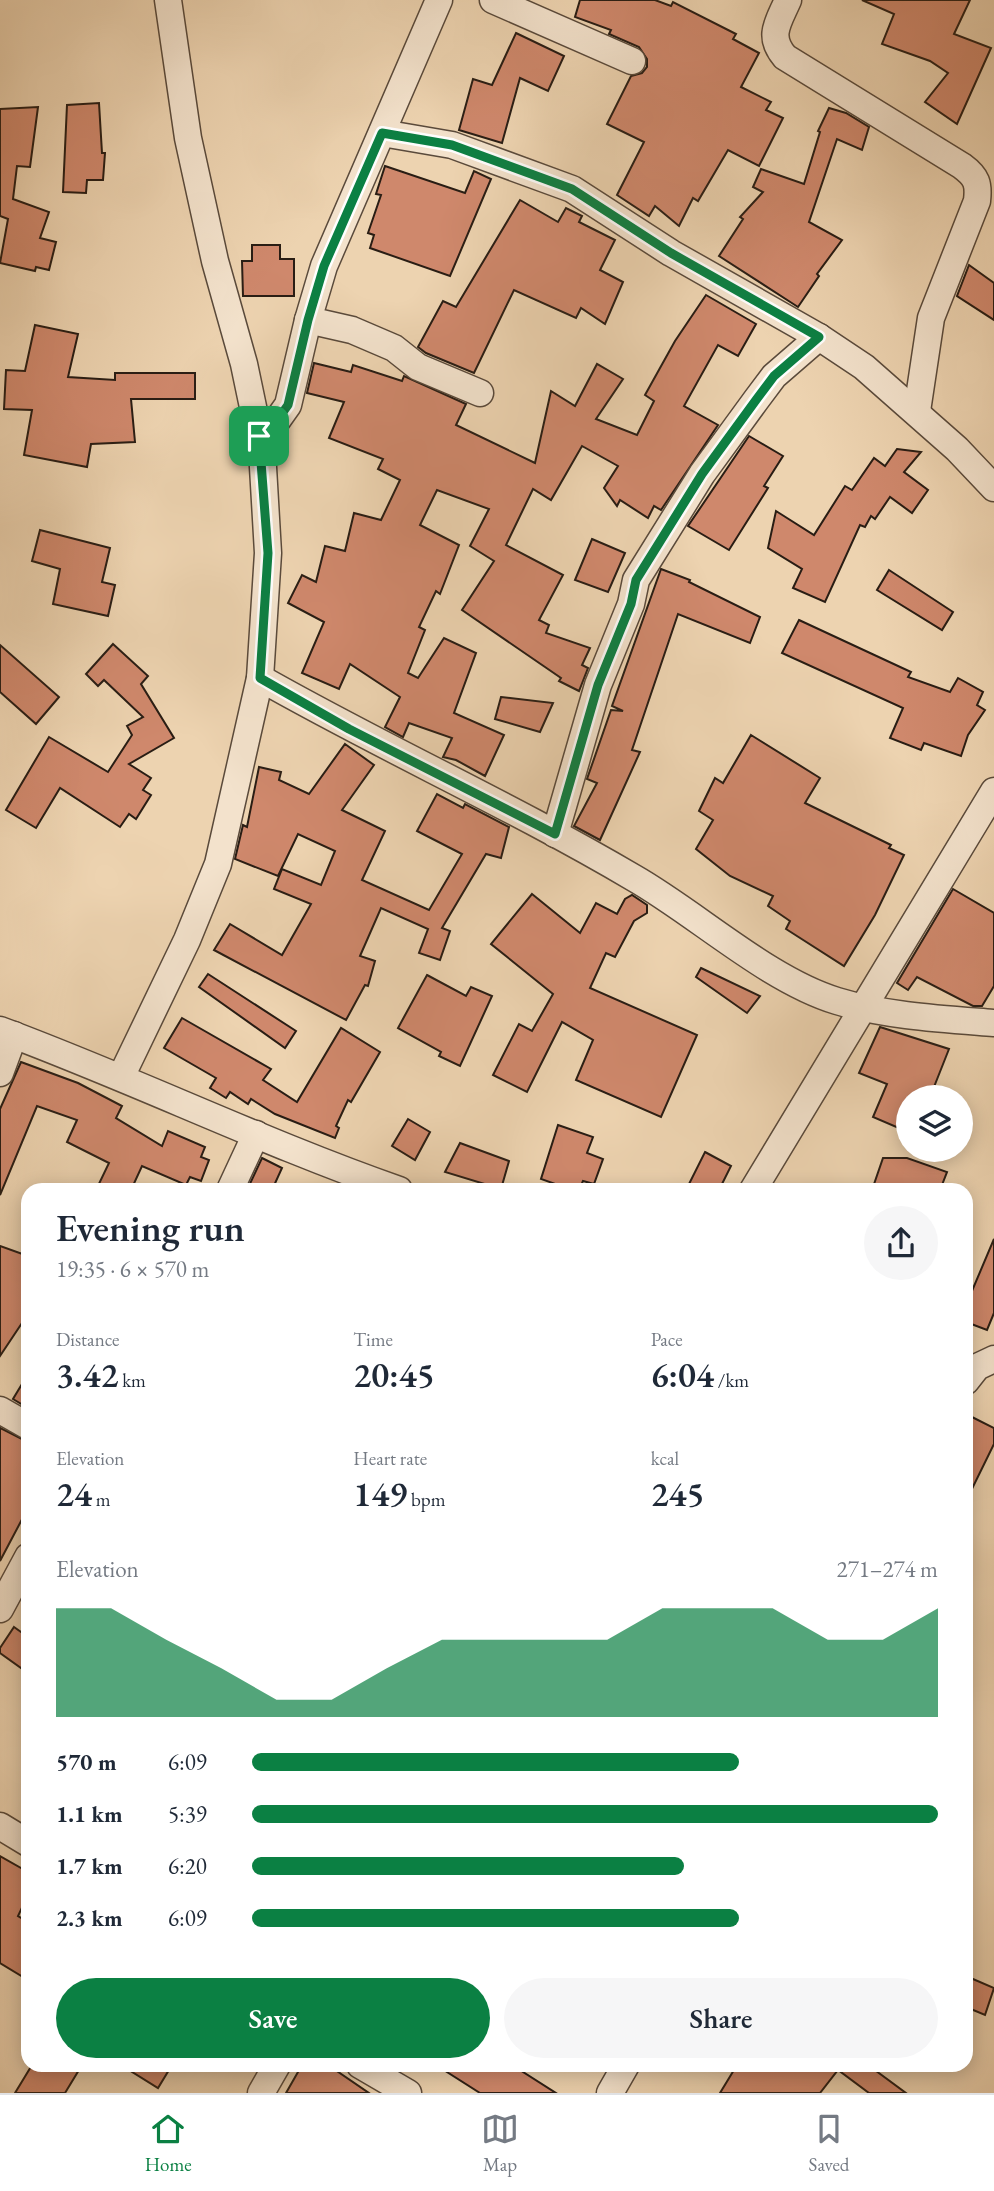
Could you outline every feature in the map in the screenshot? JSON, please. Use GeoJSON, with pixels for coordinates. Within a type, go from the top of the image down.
{"type":"FeatureCollection","features":[{"type":"Feature","properties":{"kind":"street"},"geometry":{"type":"LineString","coordinates":[[121,1077],[187,940],[218,864],[260,678],[268,553],[259,436],[244,363],[215,261],[188,138],[167,0]]}},
{"type":"Feature","properties":{"kind":"street"},"geometry":{"type":"LineString","coordinates":[[259,436],[271,429],[288,405],[324,266],[439,0]]}},
{"type":"Feature","properties":{"kind":"street"},"geometry":{"type":"LineString","coordinates":[[493,0],[632,61]]}},
{"type":"Feature","properties":{"kind":"street"},"geometry":{"type":"LineString","coordinates":[[788,0],[774,38],[775,45],[785,57],[962,166],[976,178],[979,187],[977,201],[931,318],[916,411]]}},
{"type":"Feature","properties":{"kind":"street"},"geometry":{"type":"LineString","coordinates":[[382,133],[452,145],[572,189],[671,253],[819,337],[864,367],[916,411],[994,488]]}},
{"type":"Feature","properties":{"kind":"street"},"geometry":{"type":"LineString","coordinates":[[308,320],[352,330],[394,348],[418,367],[480,394]]}},
{"type":"Feature","properties":{"kind":"street"},"geometry":{"type":"LineString","coordinates":[[555,834],[598,685],[631,604],[636,580],[702,474],[774,376],[819,337]]}},
{"type":"Feature","properties":{"kind":"street"},"geometry":{"type":"LineString","coordinates":[[260,678],[349,729],[555,834],[636,879],[778,973],[834,1000],[864,1007],[994,1023]]}},
{"type":"Feature","properties":{"kind":"street"},"geometry":{"type":"LineString","coordinates":[[757,1183],[994,791]]}},
{"type":"Feature","properties":{"kind":"street"},"geometry":{"type":"LineString","coordinates":[[0,1073],[7,1032],[323,1163],[379,1183]]}},
{"type":"Feature","properties":{"kind":"street"},"geometry":{"type":"LineString","coordinates":[[233,1183],[256,1134]]}},
{"type":"Feature","properties":{"kind":"street"},"geometry":{"type":"LineString","coordinates":[[973,1372],[977,1367],[994,1359]]}},
{"type":"Feature","properties":{"kind":"street"},"geometry":{"type":"LineString","coordinates":[[0,1410],[21,1422]]}},
{"type":"Feature","properties":{"kind":"street"},"geometry":{"type":"LineString","coordinates":[[0,1609],[21,1570]]}},
{"type":"Feature","properties":{"kind":"street"},"geometry":{"type":"LineString","coordinates":[[0,1826],[21,1839]]}},
{"type":"Feature","properties":{"kind":"street"},"geometry":{"type":"LineString","coordinates":[[261,2093],[273,2072]]}},
{"type":"Feature","properties":{"kind":"street"},"geometry":{"type":"LineString","coordinates":[[371,2072],[408,2093]]}},
{"type":"Feature","properties":{"kind":"street"},"geometry":{"type":"LineString","coordinates":[[610,2093],[622,2072]]}},
{"type":"Feature","properties":{"kind":"building"},"geometry":{"type":"Polygon","coordinates":[[[580,0],[655,0],[671,6],[673,2],[736,34],[733,39],[759,53],[741,87],[771,102],[766,110],[783,118],[759,166],[728,150],[698,201],[693,198],[679,226],[655,206],[649,216],[617,195],[644,142],[607,124],[631,76],[642,73],[647,67],[647,59],[639,47],[609,34],[611,30],[575,17],[580,0]]]}},
{"type":"Feature","properties":{"kind":"building"},"geometry":{"type":"Polygon","coordinates":[[[862,0],[970,0],[954,34],[991,48],[957,124],[925,102],[948,73],[930,61],[882,44],[894,14],[862,0]]]}},
{"type":"Feature","properties":{"kind":"building"},"geometry":{"type":"Polygon","coordinates":[[[516,33],[564,56],[548,91],[520,78],[502,143],[459,130],[473,79],[492,85],[516,33]]]}},
{"type":"Feature","properties":{"kind":"building"},"geometry":{"type":"Polygon","coordinates":[[[99,103],[102,153],[105,153],[103,180],[87,180],[86,193],[63,192],[67,105],[99,103]]]}},
{"type":"Feature","properties":{"kind":"building"},"geometry":{"type":"Polygon","coordinates":[[[38,107],[30,167],[17,166],[13,199],[49,212],[40,238],[56,242],[49,270],[36,267],[35,271],[0,263],[8,219],[0,216],[0,109],[38,107]]]}},
{"type":"Feature","properties":{"kind":"building"},"geometry":{"type":"Polygon","coordinates":[[[829,108],[846,113],[869,127],[862,150],[837,139],[809,222],[842,240],[817,274],[819,276],[798,307],[719,256],[743,219],[740,217],[763,192],[753,187],[761,169],[804,184],[820,132],[818,131],[829,108]]]}},
{"type":"Feature","properties":{"kind":"building"},"geometry":{"type":"Polygon","coordinates":[[[385,166],[465,193],[474,171],[491,179],[450,276],[370,248],[374,235],[368,233],[381,195],[376,194],[385,166]]]}},
{"type":"Feature","properties":{"kind":"building"},"geometry":{"type":"Polygon","coordinates":[[[520,200],[558,222],[566,208],[582,216],[579,222],[615,240],[600,270],[623,282],[605,324],[581,308],[576,318],[514,290],[474,373],[426,353],[418,347],[443,301],[456,307],[520,200]]]}},
{"type":"Feature","properties":{"kind":"building"},"geometry":{"type":"Polygon","coordinates":[[[252,245],[280,245],[280,259],[294,259],[294,296],[243,296],[242,261],[252,261],[252,245]]]}},
{"type":"Feature","properties":{"kind":"building"},"geometry":{"type":"Polygon","coordinates":[[[969,265],[994,283],[994,320],[957,296],[969,265]]]}},
{"type":"Feature","properties":{"kind":"building"},"geometry":{"type":"Polygon","coordinates":[[[706,295],[756,324],[738,356],[718,345],[684,406],[718,425],[661,510],[654,506],[648,518],[620,500],[617,506],[604,488],[618,466],[582,446],[551,500],[533,489],[506,545],[563,575],[539,620],[549,625],[546,633],[590,648],[582,665],[588,668],[579,691],[559,681],[561,678],[462,610],[494,561],[470,546],[489,509],[437,490],[420,525],[459,545],[440,594],[436,591],[419,627],[425,630],[408,673],[418,678],[444,638],[476,653],[454,713],[504,735],[485,776],[456,760],[443,757],[452,738],[409,723],[403,737],[385,727],[400,697],[350,664],[339,689],[302,673],[324,622],[288,603],[302,575],[316,582],[325,546],[345,551],[354,513],[381,520],[400,480],[378,469],[383,459],[329,438],[344,402],[307,393],[314,363],[351,372],[353,365],[402,381],[404,376],[466,404],[456,425],[535,463],[551,391],[575,406],[597,364],[623,379],[596,419],[637,435],[654,401],[645,395],[675,341],[706,295]]]}},
{"type":"Feature","properties":{"kind":"building"},"geometry":{"type":"Polygon","coordinates":[[[35,325],[78,334],[68,377],[115,380],[115,373],[195,373],[195,399],[131,399],[135,442],[91,444],[87,467],[24,455],[32,410],[4,409],[6,370],[25,371],[35,325]]]}},
{"type":"Feature","properties":{"kind":"building"},"geometry":{"type":"Polygon","coordinates":[[[749,436],[783,456],[764,486],[768,488],[729,550],[688,526],[749,436]]]}},
{"type":"Feature","properties":{"kind":"building"},"geometry":{"type":"Polygon","coordinates":[[[897,449],[921,452],[904,472],[928,490],[912,513],[890,497],[875,519],[871,516],[865,527],[860,525],[825,602],[793,588],[802,569],[768,548],[776,511],[814,535],[845,486],[852,490],[874,458],[885,466],[897,449]]]}},
{"type":"Feature","properties":{"kind":"building"},"geometry":{"type":"Polygon","coordinates":[[[40,530],[110,548],[102,582],[115,585],[108,616],[53,604],[60,569],[32,561],[40,530]]]}},
{"type":"Feature","properties":{"kind":"building"},"geometry":{"type":"Polygon","coordinates":[[[592,539],[625,553],[608,592],[575,580],[592,539]]]}},
{"type":"Feature","properties":{"kind":"building"},"geometry":{"type":"Polygon","coordinates":[[[661,569],[690,580],[689,582],[760,617],[750,643],[678,614],[632,750],[640,752],[600,840],[574,826],[597,783],[587,779],[611,710],[623,711],[612,706],[661,569]]]}},
{"type":"Feature","properties":{"kind":"building"},"geometry":{"type":"Polygon","coordinates":[[[889,570],[953,612],[942,630],[877,590],[889,570]]]}},
{"type":"Feature","properties":{"kind":"building"},"geometry":{"type":"Polygon","coordinates":[[[799,620],[911,672],[908,677],[950,692],[958,678],[983,692],[977,705],[985,710],[968,735],[961,756],[924,743],[921,750],[890,738],[903,708],[782,653],[799,620]]]}},
{"type":"Feature","properties":{"kind":"building"},"geometry":{"type":"Polygon","coordinates":[[[113,644],[148,676],[141,684],[174,738],[129,764],[151,778],[143,790],[151,795],[136,819],[129,814],[120,827],[60,788],[36,828],[6,810],[49,737],[108,772],[132,735],[127,726],[143,717],[104,680],[98,686],[86,674],[113,644]]]}},
{"type":"Feature","properties":{"kind":"building"},"geometry":{"type":"Polygon","coordinates":[[[0,645],[59,697],[36,724],[0,692],[0,645]]]}},
{"type":"Feature","properties":{"kind":"building"},"geometry":{"type":"Polygon","coordinates":[[[501,697],[553,703],[540,732],[495,719],[501,697]]]}},
{"type":"Feature","properties":{"kind":"building"},"geometry":{"type":"Polygon","coordinates":[[[751,735],[820,778],[805,803],[891,845],[889,848],[904,855],[875,915],[844,966],[786,929],[790,921],[768,906],[773,896],[730,876],[696,849],[713,820],[699,811],[715,778],[723,783],[751,735]]]}},
{"type":"Feature","properties":{"kind":"building"},"geometry":{"type":"Polygon","coordinates":[[[345,744],[374,765],[342,810],[385,831],[362,880],[429,910],[462,854],[417,831],[437,794],[463,808],[465,804],[509,827],[501,858],[486,854],[442,928],[450,931],[440,960],[419,953],[428,929],[381,908],[360,956],[375,961],[368,986],[365,985],[346,1020],[214,950],[230,924],[282,955],[311,904],[274,889],[282,869],[321,885],[335,851],[298,834],[278,876],[235,859],[243,825],[247,827],[259,767],[281,772],[279,780],[309,794],[345,744]]]}},
{"type":"Feature","properties":{"kind":"building"},"geometry":{"type":"Polygon","coordinates":[[[953,889],[994,913],[994,986],[982,1006],[973,1006],[917,977],[908,990],[897,983],[953,889]]]}},
{"type":"Feature","properties":{"kind":"building"},"geometry":{"type":"Polygon","coordinates":[[[532,894],[580,933],[596,903],[617,914],[625,899],[632,895],[647,905],[647,913],[634,921],[615,957],[606,953],[590,988],[697,1035],[661,1117],[576,1080],[593,1040],[562,1022],[527,1092],[493,1075],[519,1024],[532,1031],[553,994],[491,944],[532,894]]]}},
{"type":"Feature","properties":{"kind":"building"},"geometry":{"type":"Polygon","coordinates":[[[701,968],[760,996],[747,1013],[696,977],[701,968]]]}},
{"type":"Feature","properties":{"kind":"building"},"geometry":{"type":"Polygon","coordinates":[[[208,974],[296,1031],[285,1048],[199,987],[208,974]]]}},
{"type":"Feature","properties":{"kind":"building"},"geometry":{"type":"Polygon","coordinates":[[[427,975],[466,996],[471,987],[492,996],[460,1066],[439,1056],[441,1052],[398,1028],[427,975]]]}},
{"type":"Feature","properties":{"kind":"building"},"geometry":{"type":"Polygon","coordinates":[[[182,1018],[271,1069],[263,1080],[297,1102],[341,1028],[380,1052],[351,1102],[348,1100],[336,1126],[339,1128],[335,1138],[275,1114],[251,1099],[248,1104],[230,1092],[226,1098],[210,1088],[216,1078],[164,1048],[182,1018]]]}},
{"type":"Feature","properties":{"kind":"building"},"geometry":{"type":"Polygon","coordinates":[[[880,1027],[949,1049],[935,1085],[896,1085],[896,1127],[873,1117],[887,1084],[859,1073],[880,1027]]]}},
{"type":"Feature","properties":{"kind":"building"},"geometry":{"type":"Polygon","coordinates":[[[21,1062],[78,1083],[122,1106],[116,1118],[162,1146],[168,1131],[205,1147],[201,1157],[209,1160],[201,1181],[190,1177],[187,1183],[181,1183],[142,1166],[134,1183],[99,1183],[109,1163],[67,1142],[77,1120],[37,1106],[0,1195],[0,1109],[21,1062]]]}},
{"type":"Feature","properties":{"kind":"building"},"geometry":{"type":"Polygon","coordinates":[[[408,1119],[430,1132],[415,1160],[392,1146],[408,1119]]]}},
{"type":"Feature","properties":{"kind":"building"},"geometry":{"type":"Polygon","coordinates":[[[558,1125],[593,1137],[587,1153],[603,1159],[594,1183],[552,1183],[541,1179],[558,1125]]]}},
{"type":"Feature","properties":{"kind":"building"},"geometry":{"type":"Polygon","coordinates":[[[460,1143],[509,1161],[503,1183],[481,1183],[445,1172],[460,1143]]]}},
{"type":"Feature","properties":{"kind":"building"},"geometry":{"type":"Polygon","coordinates":[[[705,1152],[731,1166],[722,1183],[690,1183],[705,1152]]]}},
{"type":"Feature","properties":{"kind":"building"},"geometry":{"type":"Polygon","coordinates":[[[262,1158],[282,1168],[275,1183],[250,1183],[262,1158]]]}},
{"type":"Feature","properties":{"kind":"building"},"geometry":{"type":"Polygon","coordinates":[[[883,1158],[896,1158],[896,1162],[918,1162],[947,1172],[943,1183],[874,1183],[883,1158]]]}},
{"type":"Feature","properties":{"kind":"building"},"geometry":{"type":"Polygon","coordinates":[[[994,1239],[994,1313],[987,1330],[973,1325],[973,1288],[994,1239]]]}},
{"type":"Feature","properties":{"kind":"building"},"geometry":{"type":"Polygon","coordinates":[[[0,1246],[21,1254],[21,1324],[0,1356],[0,1246]]]}},
{"type":"Feature","properties":{"kind":"building"},"geometry":{"type":"Polygon","coordinates":[[[21,1386],[21,1404],[13,1399],[21,1386]]]}},
{"type":"Feature","properties":{"kind":"building"},"geometry":{"type":"Polygon","coordinates":[[[973,1418],[994,1428],[994,1444],[973,1487],[973,1418]]]}},
{"type":"Feature","properties":{"kind":"building"},"geometry":{"type":"Polygon","coordinates":[[[0,1428],[21,1438],[21,1521],[0,1561],[0,1428]]]}},
{"type":"Feature","properties":{"kind":"building"},"geometry":{"type":"Polygon","coordinates":[[[14,1627],[21,1632],[21,1668],[0,1653],[0,1648],[14,1627]]]}},
{"type":"Feature","properties":{"kind":"building"},"geometry":{"type":"Polygon","coordinates":[[[0,1856],[21,1868],[21,1910],[18,1916],[21,1918],[21,1976],[0,1963],[0,1856]]]}},
{"type":"Feature","properties":{"kind":"building"},"geometry":{"type":"Polygon","coordinates":[[[973,1979],[994,1988],[985,2015],[973,2010],[973,1979]]]}},
{"type":"Feature","properties":{"kind":"building"},"geometry":{"type":"Polygon","coordinates":[[[28,2072],[78,2072],[65,2093],[15,2093],[28,2072]]]}},
{"type":"Feature","properties":{"kind":"building"},"geometry":{"type":"Polygon","coordinates":[[[132,2072],[168,2072],[158,2088],[132,2072]]]}},
{"type":"Feature","properties":{"kind":"building"},"geometry":{"type":"Polygon","coordinates":[[[298,2072],[338,2072],[369,2093],[286,2093],[298,2072]]]}},
{"type":"Feature","properties":{"kind":"building"},"geometry":{"type":"Polygon","coordinates":[[[447,2072],[523,2072],[556,2093],[480,2093],[447,2072]]]}},
{"type":"Feature","properties":{"kind":"building"},"geometry":{"type":"Polygon","coordinates":[[[733,2072],[836,2072],[820,2093],[720,2093],[733,2072]]]}},
{"type":"Feature","properties":{"kind":"building"},"geometry":{"type":"Polygon","coordinates":[[[841,2072],[878,2072],[906,2093],[869,2093],[841,2072]]]}},
{"type":"Feature","properties":{"kind":"route"},"geometry":{"type":"LineString","coordinates":[[382,133],[452,145],[572,189],[671,253],[819,337],[774,376],[702,474],[636,580],[631,604],[598,685],[591,717],[555,834],[349,729],[260,678],[268,553],[259,436],[271,429],[288,405],[324,266],[382,133]]}}]}
